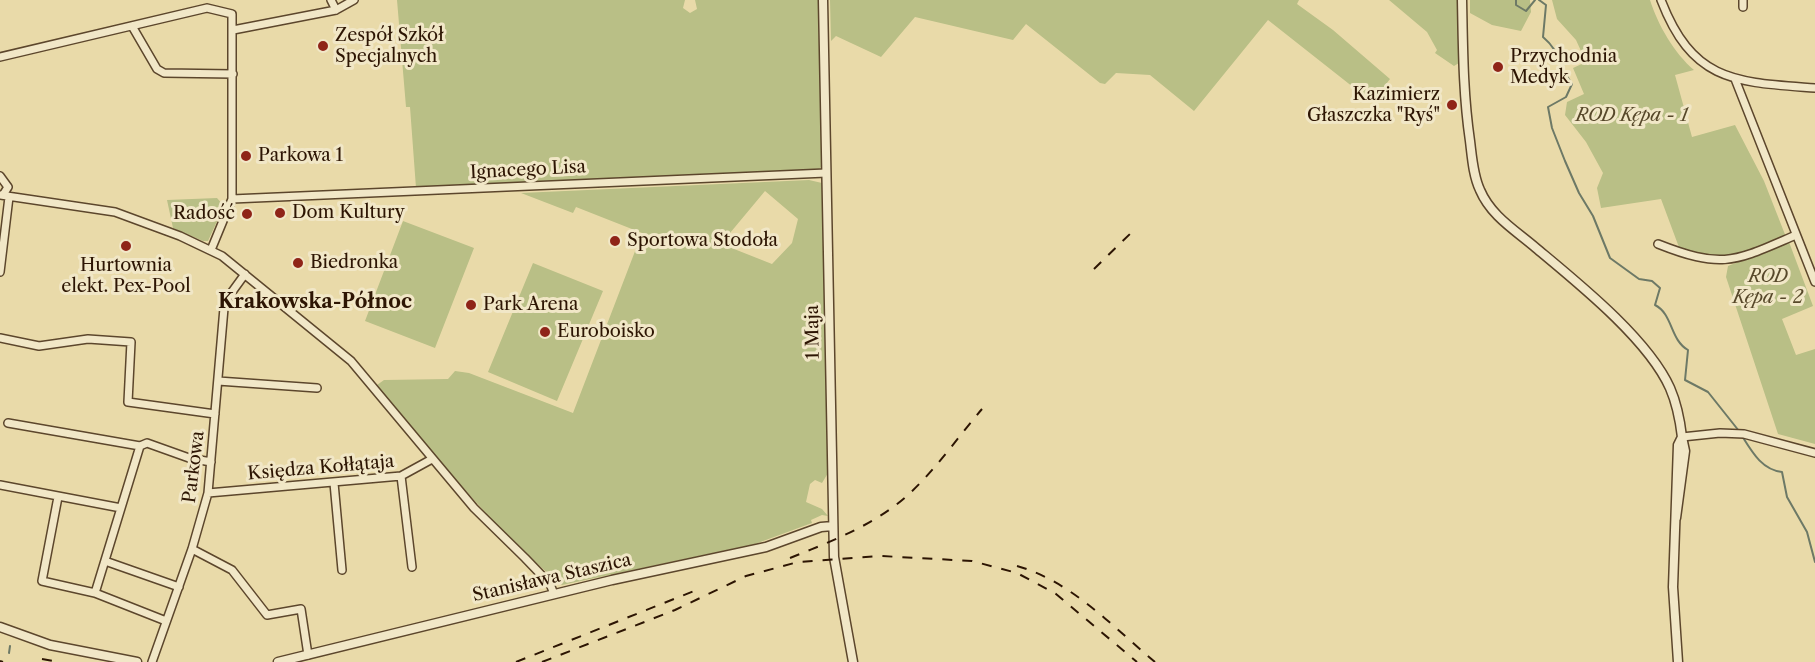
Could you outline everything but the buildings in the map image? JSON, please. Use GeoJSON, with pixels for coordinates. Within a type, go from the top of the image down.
{"type":"FeatureCollection","features":[{"type":"Feature","properties":{"kind":"street"},"geometry":{"type":"LineString","coordinates":[[331,0],[336,10]]}},
{"type":"Feature","properties":{"kind":"street"},"geometry":{"type":"LineString","coordinates":[[233,30],[336,10],[354,0]]}},
{"type":"Feature","properties":{"kind":"street","name":"1 Maja"},"geometry":{"type":"LineString","coordinates":[[823,0],[834,558],[853,662]]}},
{"type":"Feature","properties":{"kind":"street"},"geometry":{"type":"LineString","coordinates":[[1462,0],[1463,89],[1472,159],[1479,188],[1491,209],[1504,223],[1577,283],[1648,356],[1672,392],[1685,451],[1676,518],[1673,587],[1678,662]]}},
{"type":"Feature","properties":{"kind":"street"},"geometry":{"type":"LineString","coordinates":[[1661,0],[1675,32],[1692,55],[1712,70],[1735,79],[1815,88]]}},
{"type":"Feature","properties":{"kind":"street"},"geometry":{"type":"LineString","coordinates":[[0,57],[207,8],[232,14],[232,199],[211,250]]}},
{"type":"Feature","properties":{"kind":"street"},"geometry":{"type":"LineString","coordinates":[[132,26],[157,69],[164,73],[233,74]]}},
{"type":"Feature","properties":{"kind":"street"},"geometry":{"type":"LineString","coordinates":[[1735,79],[1815,282]]}},
{"type":"Feature","properties":{"kind":"street","name":"Ignacego Lisa"},"geometry":{"type":"LineString","coordinates":[[232,199],[826,173]]}},
{"type":"Feature","properties":{"kind":"street"},"geometry":{"type":"LineString","coordinates":[[0,176],[25,199]]}},
{"type":"Feature","properties":{"kind":"street"},"geometry":{"type":"LineString","coordinates":[[0,272],[3,200],[8,191],[7,184]]}},
{"type":"Feature","properties":{"kind":"street"},"geometry":{"type":"LineString","coordinates":[[3,200],[25,199],[115,212],[211,250],[245,274],[351,361],[474,508],[550,584],[554,594]]}},
{"type":"Feature","properties":{"kind":"street"},"geometry":{"type":"LineString","coordinates":[[1658,244],[1700,258],[1727,261],[1796,236]]}},
{"type":"Feature","properties":{"kind":"street","name":"Parkowa"},"geometry":{"type":"LineString","coordinates":[[152,662],[192,549],[208,493],[224,308],[229,296],[245,274]]}},
{"type":"Feature","properties":{"kind":"street"},"geometry":{"type":"LineString","coordinates":[[0,338],[39,346],[88,339],[131,342],[128,402],[215,414]]}},
{"type":"Feature","properties":{"kind":"street"},"geometry":{"type":"LineString","coordinates":[[218,381],[317,388]]}},
{"type":"Feature","properties":{"kind":"street"},"geometry":{"type":"LineString","coordinates":[[8,423],[140,446],[147,443],[189,458],[210,462]]}},
{"type":"Feature","properties":{"kind":"street"},"geometry":{"type":"LineString","coordinates":[[1682,437],[1744,434],[1815,453]]}},
{"type":"Feature","properties":{"kind":"street"},"geometry":{"type":"LineString","coordinates":[[95,593],[140,446]]}},
{"type":"Feature","properties":{"kind":"street","name":"Księdza Kołłątaja"},"geometry":{"type":"LineString","coordinates":[[208,493],[401,476],[432,459]]}},
{"type":"Feature","properties":{"kind":"street"},"geometry":{"type":"LineString","coordinates":[[401,476],[412,567]]}},
{"type":"Feature","properties":{"kind":"street"},"geometry":{"type":"LineString","coordinates":[[334,483],[342,570]]}},
{"type":"Feature","properties":{"kind":"street"},"geometry":{"type":"LineString","coordinates":[[0,485],[121,508]]}},
{"type":"Feature","properties":{"kind":"street"},"geometry":{"type":"LineString","coordinates":[[57,497],[42,581],[95,593],[166,621]]}},
{"type":"Feature","properties":{"kind":"street","name":"Stanisława Staszica"},"geometry":{"type":"LineString","coordinates":[[278,662],[554,594],[766,547],[822,527],[833,526]]}},
{"type":"Feature","properties":{"kind":"street"},"geometry":{"type":"LineString","coordinates":[[192,549],[232,570],[267,615],[301,609],[308,655]]}},
{"type":"Feature","properties":{"kind":"street"},"geometry":{"type":"LineString","coordinates":[[105,561],[179,587]]}},
{"type":"Feature","properties":{"kind":"street"},"geometry":{"type":"LineString","coordinates":[[0,627],[50,645],[137,662]]}},
{"type":"Feature","properties":{"kind":"green space"},"geometry":{"type":"Polygon","coordinates":[[[397,0],[685,0],[683,8],[690,13],[697,9],[695,0],[818,0],[822,166],[817,171],[416,188],[410,107],[406,107],[397,0]]]}},
{"type":"Feature","properties":{"kind":"green space"},"geometry":{"type":"Polygon","coordinates":[[[830,0],[1299,0],[1297,4],[1333,30],[1390,79],[1372,102],[1268,20],[1194,111],[1150,75],[1116,73],[1105,84],[1100,83],[1026,24],[1013,40],[915,17],[881,57],[836,36],[831,41],[830,0]]]}},
{"type":"Feature","properties":{"kind":"green space"},"geometry":{"type":"Polygon","coordinates":[[[1389,0],[1458,0],[1459,63],[1454,66],[1435,53],[1437,50],[1427,32],[1389,0]]]}},
{"type":"Feature","properties":{"kind":"green space"},"geometry":{"type":"Polygon","coordinates":[[[1470,0],[1530,0],[1531,12],[1521,31],[1492,25],[1470,13],[1470,0]]]}},
{"type":"Feature","properties":{"kind":"green space","name":"ROD Kępa - 1"},"geometry":{"type":"Polygon","coordinates":[[[1552,0],[1650,0],[1657,19],[1668,38],[1694,70],[1675,75],[1692,137],[1735,125],[1764,181],[1786,237],[1729,259],[1680,250],[1661,199],[1601,208],[1597,188],[1603,173],[1586,142],[1565,115],[1567,102],[1584,94],[1573,68],[1586,62],[1576,40],[1557,19],[1552,0]]]}},
{"type":"Feature","properties":{"kind":"green space"},"geometry":{"type":"Polygon","coordinates":[[[809,180],[822,183],[828,473],[822,483],[815,480],[810,484],[806,502],[822,509],[828,516],[822,515],[811,520],[812,523],[755,544],[562,585],[536,563],[488,515],[442,464],[377,385],[384,380],[448,379],[455,371],[469,373],[573,413],[642,233],[576,207],[573,213],[521,193],[809,180]],[[765,191],[725,239],[724,245],[772,264],[792,243],[798,219],[765,191]]]}},
{"type":"Feature","properties":{"kind":"green space"},"geometry":{"type":"Polygon","coordinates":[[[217,198],[224,206],[208,241],[173,228],[167,200],[217,198]]]}},
{"type":"Feature","properties":{"kind":"green space"},"geometry":{"type":"Polygon","coordinates":[[[403,221],[474,248],[435,348],[365,321],[403,221]]]}},
{"type":"Feature","properties":{"kind":"green space","name":"ROD Kępa - 2"},"geometry":{"type":"Polygon","coordinates":[[[1789,242],[1813,306],[1782,319],[1796,355],[1815,349],[1815,444],[1778,434],[1726,277],[1728,266],[1789,242]]]}},
{"type":"Feature","properties":{"kind":"green space","name":"Euroboisko"},"geometry":{"type":"Polygon","coordinates":[[[533,263],[603,291],[557,401],[488,372],[533,263]]]}},
{"type":"Feature","properties":{"kind":"waterway"},"geometry":{"type":"LineString","coordinates":[[1516,0],[1516,5],[1526,11],[1535,0]]}},
{"type":"Feature","properties":{"kind":"waterway"},"geometry":{"type":"LineString","coordinates":[[1539,0],[1546,5],[1543,37],[1553,48],[1572,84],[1566,97],[1548,107],[1552,128],[1579,193],[1593,216],[1610,258],[1639,279],[1652,281],[1660,288],[1655,305],[1665,314],[1678,340],[1688,350],[1685,380],[1708,392],[1739,431]]}},
{"type":"Feature","properties":{"kind":"waterway"},"geometry":{"type":"LineString","coordinates":[[1742,436],[1763,464],[1782,472],[1787,497],[1807,532],[1815,562]]}},
{"type":"Feature","properties":{"kind":"waterway"},"geometry":{"type":"LineString","coordinates":[[9,653],[10,646]]}},
{"type":"Feature","properties":{"kind":"railway"},"geometry":{"type":"LineString","coordinates":[[1094,269],[1133,231]]}},
{"type":"Feature","properties":{"kind":"railway"},"geometry":{"type":"LineString","coordinates":[[790,558],[852,531],[896,505],[928,474],[982,409]]}},
{"type":"Feature","properties":{"kind":"railway"},"geometry":{"type":"LineString","coordinates":[[542,662],[675,610],[746,576],[798,562],[881,556],[972,561],[1017,573],[1056,594],[1137,662]]}},
{"type":"Feature","properties":{"kind":"railway"},"geometry":{"type":"LineString","coordinates":[[1017,566],[1037,573],[1073,594],[1155,662]]}},
{"type":"Feature","properties":{"kind":"railway"},"geometry":{"type":"LineString","coordinates":[[516,662],[694,591]]}},
{"type":"Feature","properties":{"kind":"railway"},"geometry":{"type":"LineString","coordinates":[[42,659],[59,662]]}},
{"type":"Feature","properties":{"kind":"place","name":"Zespół Szkół Specjalnych"},"geometry":{"type":"Point","coordinates":[323,46]}},
{"type":"Feature","properties":{"kind":"place","name":"Przychodnia Medyk"},"geometry":{"type":"Point","coordinates":[1498,67]}},
{"type":"Feature","properties":{"kind":"place","name":"Kazimierz Głaszczka \"Ryś\""},"geometry":{"type":"Point","coordinates":[1452,105]}},
{"type":"Feature","properties":{"kind":"place","name":"Parkowa 1"},"geometry":{"type":"Point","coordinates":[246,156]}},
{"type":"Feature","properties":{"kind":"place","name":"Dom Kultury"},"geometry":{"type":"Point","coordinates":[280,213]}},
{"type":"Feature","properties":{"kind":"place","name":"Radość"},"geometry":{"type":"Point","coordinates":[247,214]}},
{"type":"Feature","properties":{"kind":"place","name":"Sportowa Stodoła"},"geometry":{"type":"Point","coordinates":[615,241]}},
{"type":"Feature","properties":{"kind":"place","name":"Hurtownia elekt. Pex-Pool"},"geometry":{"type":"Point","coordinates":[126,246]}},
{"type":"Feature","properties":{"kind":"place","name":"Biedronka"},"geometry":{"type":"Point","coordinates":[298,263]}},
{"type":"Feature","properties":{"kind":"place","name":"Park Arena"},"geometry":{"type":"Point","coordinates":[471,305]}},
{"type":"Feature","properties":{"kind":"place","name":"Euroboisko"},"geometry":{"type":"Point","coordinates":[545,332]}},
{"type":"Feature","properties":{"kind":"district","name":"Krakowska-Północ"},"geometry":{"type":"Point","coordinates":[315,302]}}]}
